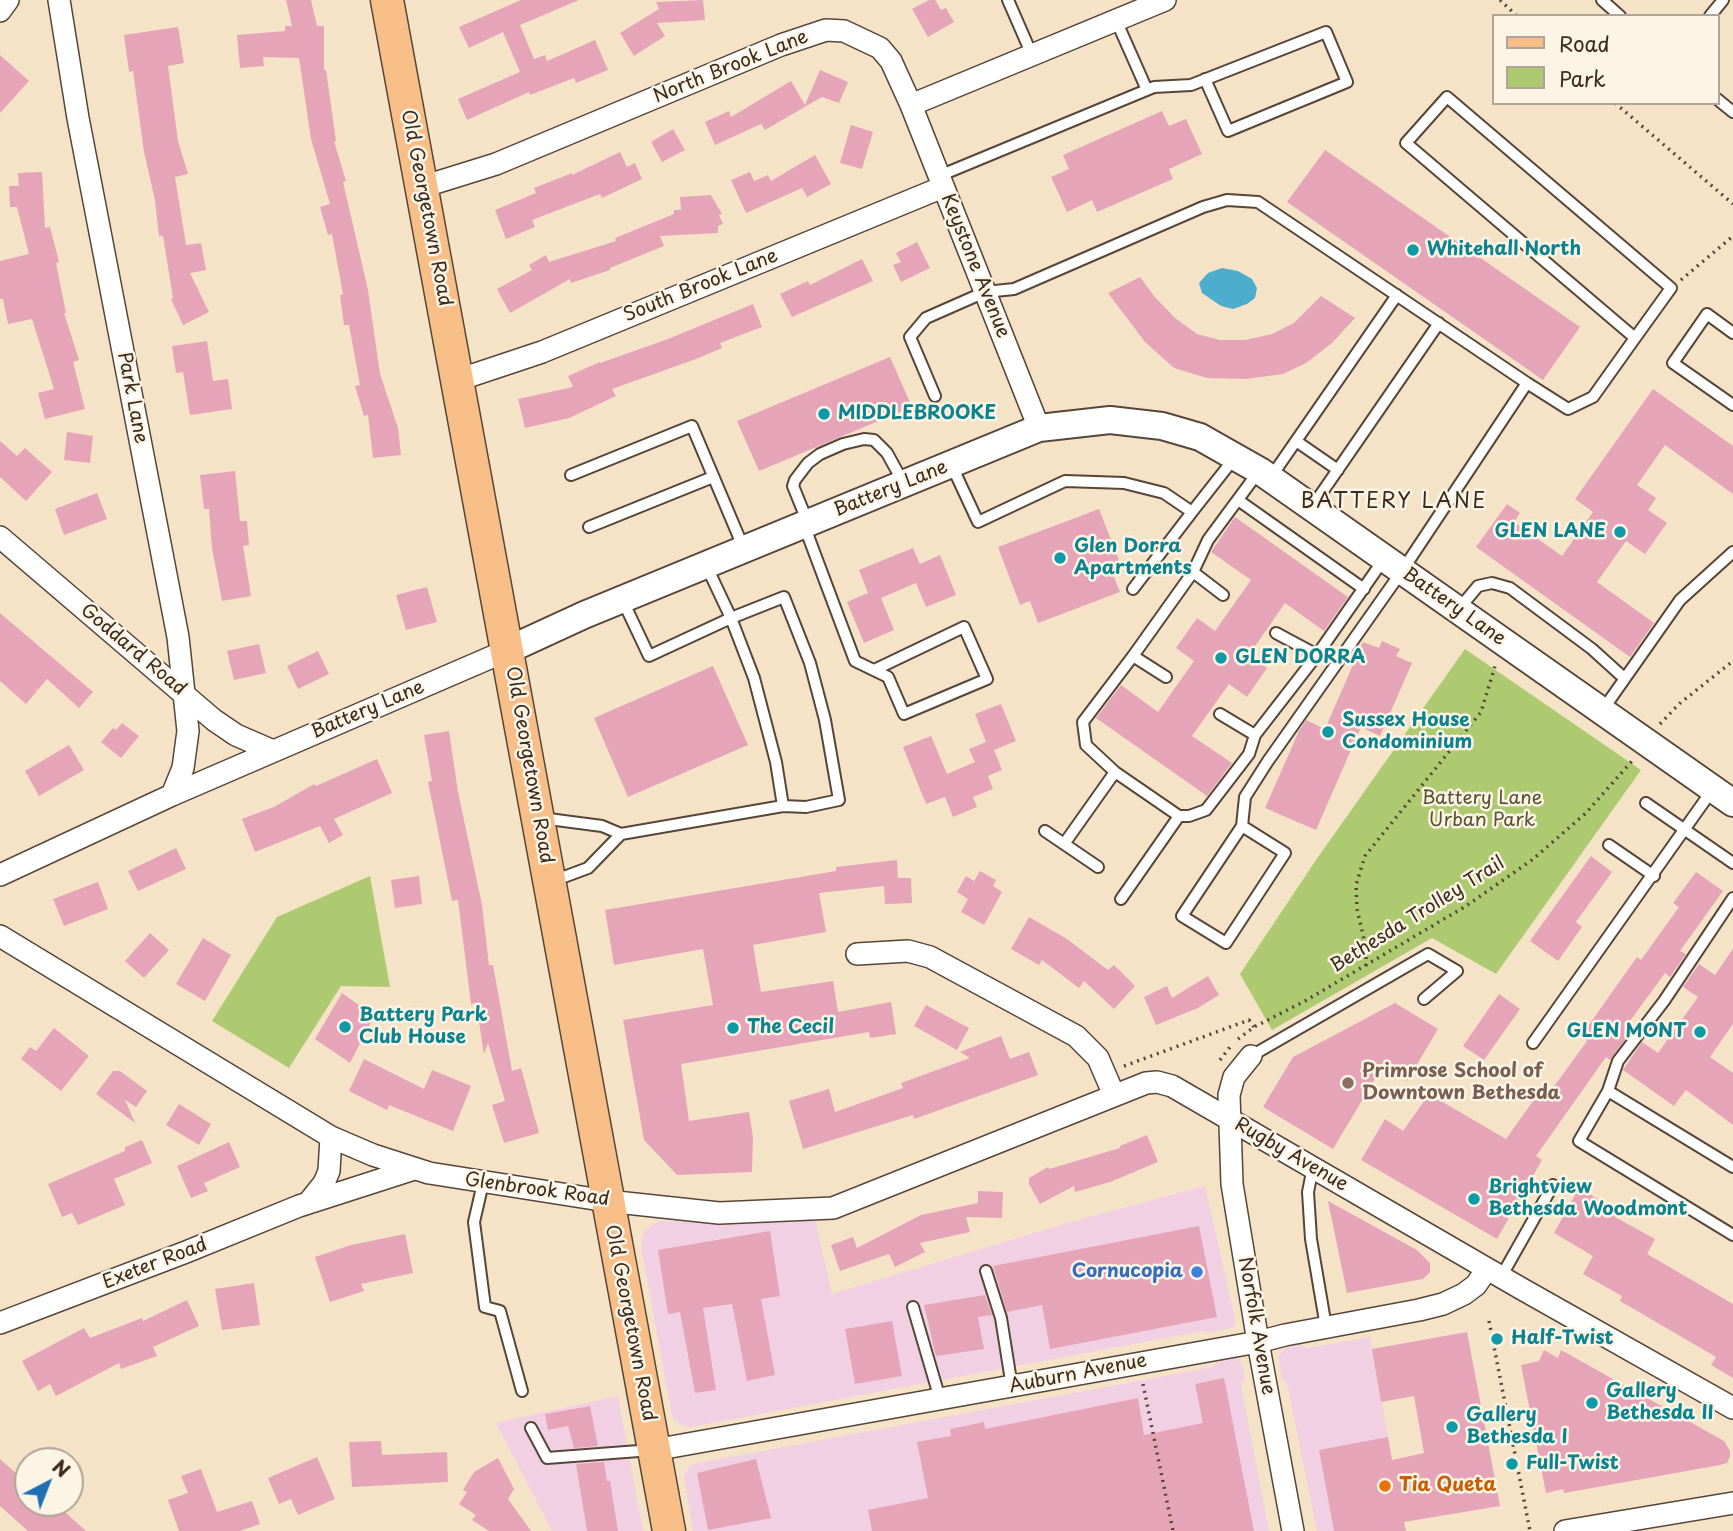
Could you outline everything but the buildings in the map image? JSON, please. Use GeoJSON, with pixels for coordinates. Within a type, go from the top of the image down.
{"type":"FeatureCollection","features":[{"type":"Feature","properties":{"kind":"main road","name":"Old Georgetown Road"},"geometry":{"type":"LineString","coordinates":[[387,0],[669,1531]]}},
{"type":"Feature","properties":{"kind":"street"},"geometry":{"type":"LineString","coordinates":[[0,11],[8,0]]}},
{"type":"Feature","properties":{"kind":"street","name":"Park Lane"},"geometry":{"type":"LineString","coordinates":[[59,0],[78,118],[178,637],[188,732],[183,768],[172,795]]}},
{"type":"Feature","properties":{"kind":"street"},"geometry":{"type":"LineString","coordinates":[[911,105],[1165,0]]}},
{"type":"Feature","properties":{"kind":"street","name":"North Brook Lane"},"geometry":{"type":"LineString","coordinates":[[422,187],[496,164],[781,44],[826,30],[844,31],[880,48],[891,61],[911,105]]}},
{"type":"Feature","properties":{"kind":"street","name":"Keystone Avenue"},"geometry":{"type":"LineString","coordinates":[[911,105],[1040,428]]}},
{"type":"Feature","properties":{"kind":"street","name":"South Brook Lane"},"geometry":{"type":"LineString","coordinates":[[458,380],[542,352],[941,181]]}},
{"type":"Feature","properties":{"kind":"street","name":"Battery Lane"},"geometry":{"type":"LineString","coordinates":[[0,875],[172,795],[622,599],[951,464],[1040,428],[1110,421],[1162,426],[1200,437],[1236,456],[1723,796]]}},
{"type":"Feature","properties":{"kind":"street","name":"Goddard Road"},"geometry":{"type":"LineString","coordinates":[[0,537],[214,720],[236,735],[273,751]]}},
{"type":"Feature","properties":{"kind":"street","name":"Glenbrook Road"},"geometry":{"type":"LineString","coordinates":[[0,936],[331,1137],[414,1169],[483,1183],[607,1201],[719,1213],[834,1208],[1114,1094]]}},
{"type":"Feature","properties":{"kind":"street"},"geometry":{"type":"LineString","coordinates":[[858,954],[908,951],[930,957],[1076,1036],[1098,1058],[1114,1094]]}},
{"type":"Feature","properties":{"kind":"street"},"geometry":{"type":"LineString","coordinates":[[1230,1119],[1229,1095],[1234,1077],[1251,1056]]}},
{"type":"Feature","properties":{"kind":"street","name":"Rugby Avenue"},"geometry":{"type":"LineString","coordinates":[[1114,1094],[1146,1083],[1157,1082],[1172,1086],[1733,1408]]}},
{"type":"Feature","properties":{"kind":"street","name":"Norfolk Avenue"},"geometry":{"type":"LineString","coordinates":[[1230,1119],[1232,1184],[1293,1531]]}},
{"type":"Feature","properties":{"kind":"street"},"geometry":{"type":"LineString","coordinates":[[309,1203],[324,1183],[329,1171],[331,1137]]}},
{"type":"Feature","properties":{"kind":"street","name":"Exeter Road"},"geometry":{"type":"LineString","coordinates":[[0,1323],[309,1203],[414,1169]]}},
{"type":"Feature","properties":{"kind":"street","name":"Auburn Avenue"},"geometry":{"type":"LineString","coordinates":[[654,1450],[1258,1342],[1443,1304],[1464,1294],[1494,1273]]}},
{"type":"Feature","properties":{"kind":"street"},"geometry":{"type":"LineString","coordinates":[[1565,1531],[1733,1503]]}},
{"type":"Feature","properties":{"kind":"lane"},"geometry":{"type":"LineString","coordinates":[[1008,0],[1032,55]]}},
{"type":"Feature","properties":{"kind":"lane"},"geometry":{"type":"LineString","coordinates":[[1602,0],[1618,14]]}},
{"type":"Feature","properties":{"kind":"lane"},"geometry":{"type":"LineString","coordinates":[[1712,14],[1723,0]]}},
{"type":"Feature","properties":{"kind":"lane"},"geometry":{"type":"LineString","coordinates":[[1116,20],[1147,90]]}},
{"type":"Feature","properties":{"kind":"lane"},"geometry":{"type":"LineString","coordinates":[[941,181],[1154,87],[1191,85],[1205,79],[1326,32],[1347,82],[1228,131],[1205,79]]}},
{"type":"Feature","properties":{"kind":"lane"},"geometry":{"type":"LineString","coordinates":[[935,396],[910,337],[926,318],[985,292],[1014,289],[1203,207],[1227,200],[1258,202],[1567,409],[1593,397],[1671,288],[1447,97],[1406,143],[1635,338]]}},
{"type":"Feature","properties":{"kind":"lane"},"geometry":{"type":"LineString","coordinates":[[1719,101],[1733,112]]}},
{"type":"Feature","properties":{"kind":"lane"},"geometry":{"type":"LineString","coordinates":[[1393,565],[1363,589],[1317,655],[1255,735],[1249,754],[1206,810],[1189,816],[1179,816],[1115,772],[1086,745],[1083,722],[1193,572],[1208,540],[1238,500],[1296,441],[1397,295]]}},
{"type":"Feature","properties":{"kind":"lane"},"geometry":{"type":"LineString","coordinates":[[1733,333],[1707,314],[1673,363],[1733,405]]}},
{"type":"Feature","properties":{"kind":"lane"},"geometry":{"type":"LineString","coordinates":[[1312,507],[1439,323]]}},
{"type":"Feature","properties":{"kind":"lane"},"geometry":{"type":"LineString","coordinates":[[1242,826],[1284,853],[1226,943],[1182,916],[1242,826],[1244,797],[1319,685],[1393,565],[1527,383]]}},
{"type":"Feature","properties":{"kind":"lane"},"geometry":{"type":"LineString","coordinates":[[571,475],[692,426],[744,549]]}},
{"type":"Feature","properties":{"kind":"lane"},"geometry":{"type":"LineString","coordinates":[[874,670],[964,627],[987,678],[905,714],[888,677],[855,661],[793,486],[808,463],[820,454],[843,443],[864,439],[874,440],[887,453],[904,484]]}},
{"type":"Feature","properties":{"kind":"lane"},"geometry":{"type":"LineString","coordinates":[[1296,441],[1338,470]]}},
{"type":"Feature","properties":{"kind":"lane"},"geometry":{"type":"LineString","coordinates":[[1133,590],[1236,456]]}},
{"type":"Feature","properties":{"kind":"lane"},"geometry":{"type":"LineString","coordinates":[[951,464],[978,522],[1065,481],[1124,483],[1164,493],[1192,512]]}},
{"type":"Feature","properties":{"kind":"lane"},"geometry":{"type":"LineString","coordinates":[[589,527],[713,477]]}},
{"type":"Feature","properties":{"kind":"lane"},"geometry":{"type":"LineString","coordinates":[[1238,500],[1363,589]]}},
{"type":"Feature","properties":{"kind":"lane"},"geometry":{"type":"LineString","coordinates":[[1602,711],[1679,600],[1733,552]]}},
{"type":"Feature","properties":{"kind":"lane"},"geometry":{"type":"LineString","coordinates":[[706,565],[731,618],[754,678],[776,762],[783,806]]}},
{"type":"Feature","properties":{"kind":"lane"},"geometry":{"type":"LineString","coordinates":[[1193,572],[1223,595]]}},
{"type":"Feature","properties":{"kind":"lane"},"geometry":{"type":"LineString","coordinates":[[1458,610],[1478,586],[1492,583],[1510,588],[1592,649],[1624,678]]}},
{"type":"Feature","properties":{"kind":"lane"},"geometry":{"type":"LineString","coordinates":[[538,817],[603,826],[621,834],[783,806],[806,807],[839,800],[825,720],[810,663],[784,597],[649,656],[622,599]]}},
{"type":"Feature","properties":{"kind":"lane"},"geometry":{"type":"LineString","coordinates":[[1276,634],[1317,655]]}},
{"type":"Feature","properties":{"kind":"lane"},"geometry":{"type":"LineString","coordinates":[[1133,656],[1166,677]]}},
{"type":"Feature","properties":{"kind":"lane"},"geometry":{"type":"LineString","coordinates":[[1220,714],[1255,735]]}},
{"type":"Feature","properties":{"kind":"lane"},"geometry":{"type":"LineString","coordinates":[[1064,844],[1115,772]]}},
{"type":"Feature","properties":{"kind":"lane"},"geometry":{"type":"LineString","coordinates":[[1533,1043],[1685,831],[1723,796]]}},
{"type":"Feature","properties":{"kind":"lane"},"geometry":{"type":"LineString","coordinates":[[1646,803],[1733,863]]}},
{"type":"Feature","properties":{"kind":"lane"},"geometry":{"type":"LineString","coordinates":[[1121,900],[1179,816]]}},
{"type":"Feature","properties":{"kind":"lane"},"geometry":{"type":"LineString","coordinates":[[1045,831],[1098,867]]}},
{"type":"Feature","properties":{"kind":"lane"},"geometry":{"type":"LineString","coordinates":[[550,883],[588,868],[621,834]]}},
{"type":"Feature","properties":{"kind":"lane"},"geometry":{"type":"LineString","coordinates":[[1609,845],[1654,876]]}},
{"type":"Feature","properties":{"kind":"lane"},"geometry":{"type":"LineString","coordinates":[[1733,898],[1664,1001],[1618,1061],[1608,1091],[1579,1141],[1733,1235]]}},
{"type":"Feature","properties":{"kind":"lane"},"geometry":{"type":"LineString","coordinates":[[1251,1056],[1428,954],[1457,971],[1424,999]]}},
{"type":"Feature","properties":{"kind":"lane"},"geometry":{"type":"LineString","coordinates":[[1608,1091],[1733,1167]]}},
{"type":"Feature","properties":{"kind":"lane"},"geometry":{"type":"LineString","coordinates":[[1313,1167],[1308,1192],[1311,1239],[1326,1327]]}},
{"type":"Feature","properties":{"kind":"lane"},"geometry":{"type":"LineString","coordinates":[[483,1183],[474,1222],[485,1307],[500,1311],[522,1391]]}},
{"type":"Feature","properties":{"kind":"lane"},"geometry":{"type":"LineString","coordinates":[[1494,1273],[1553,1185]]}},
{"type":"Feature","properties":{"kind":"lane"},"geometry":{"type":"LineString","coordinates":[[986,1271],[1001,1318],[1012,1387]]}},
{"type":"Feature","properties":{"kind":"lane"},"geometry":{"type":"LineString","coordinates":[[913,1307],[940,1399]]}},
{"type":"Feature","properties":{"kind":"lane"},"geometry":{"type":"LineString","coordinates":[[531,1428],[547,1458],[654,1450]]}},
{"type":"Feature","properties":{"kind":"path"},"geometry":{"type":"LineString","coordinates":[[1500,0],[1515,14]]}},
{"type":"Feature","properties":{"kind":"path"},"geometry":{"type":"LineString","coordinates":[[1617,105],[1733,204]]}},
{"type":"Feature","properties":{"kind":"path"},"geometry":{"type":"LineString","coordinates":[[1671,288],[1733,236]]}},
{"type":"Feature","properties":{"kind":"path"},"geometry":{"type":"LineString","coordinates":[[1366,966],[1366,948],[1357,909],[1356,884],[1365,856],[1481,712],[1496,661]]}},
{"type":"Feature","properties":{"kind":"path"},"geometry":{"type":"LineString","coordinates":[[1660,723],[1679,704],[1733,661]]}},
{"type":"Feature","properties":{"kind":"path","name":"Bethesda Trolley Trail"},"geometry":{"type":"LineString","coordinates":[[1216,1069],[1222,1055],[1254,1027],[1366,966],[1466,906],[1532,860],[1586,813],[1636,756]]}},
{"type":"Feature","properties":{"kind":"path"},"geometry":{"type":"LineString","coordinates":[[1122,1067],[1249,1020],[1254,1027]]}},
{"type":"Feature","properties":{"kind":"path"},"geometry":{"type":"LineString","coordinates":[[1489,1321],[1530,1531]]}},
{"type":"Feature","properties":{"kind":"path"},"geometry":{"type":"LineString","coordinates":[[1143,1384],[1173,1531]]}},
{"type":"Feature","properties":{"kind":"shaded area"},"geometry":{"type":"Polygon","coordinates":[[[1205,1186],[1235,1319],[1234,1327],[691,1427],[683,1426],[672,1416],[641,1247],[643,1233],[654,1224],[661,1221],[747,1219],[813,1211],[832,1294],[1074,1221],[1205,1186]]]}},
{"type":"Feature","properties":{"kind":"shaded area"},"geometry":{"type":"Polygon","coordinates":[[[1370,1337],[1405,1531],[1317,1531],[1287,1383],[1282,1379],[1278,1357],[1284,1349],[1300,1344],[1308,1348],[1370,1337]]]}},
{"type":"Feature","properties":{"kind":"shaded area"},"geometry":{"type":"Polygon","coordinates":[[[1239,1357],[1245,1376],[1241,1386],[1269,1531],[693,1531],[684,1477],[693,1464],[1213,1367],[1221,1359],[1239,1357]]]}},
{"type":"Feature","properties":{"kind":"shaded area"},"geometry":{"type":"Polygon","coordinates":[[[618,1396],[643,1531],[552,1531],[496,1423],[618,1396]]]}},
{"type":"Feature","properties":{"kind":"green space","name":"Battery Lane Urban Park"},"geometry":{"type":"Polygon","coordinates":[[[1465,649],[1641,770],[1496,974],[1432,938],[1272,1030],[1240,974],[1316,860],[1465,649]]]}},
{"type":"Feature","properties":{"kind":"green space"},"geometry":{"type":"Polygon","coordinates":[[[370,876],[390,987],[341,986],[289,1068],[212,1021],[277,917],[370,876]]]}},
{"type":"Feature","properties":{"kind":"water"},"geometry":{"type":"Polygon","coordinates":[[[1222,268],[1238,271],[1252,279],[1257,288],[1255,298],[1233,309],[1221,306],[1202,293],[1199,283],[1208,273],[1222,268]]]}},
{"type":"Feature","properties":{"kind":"place","name":"Whitehall North"},"geometry":{"type":"Point","coordinates":[1413,250]}},
{"type":"Feature","properties":{"kind":"place","name":"MIDDLEBROOKE"},"geometry":{"type":"Point","coordinates":[824,414]}},
{"type":"Feature","properties":{"kind":"place","name":"GLEN LANE"},"geometry":{"type":"Point","coordinates":[1620,532]}},
{"type":"Feature","properties":{"kind":"place","name":"Glen Dorra Apartments"},"geometry":{"type":"Point","coordinates":[1060,558]}},
{"type":"Feature","properties":{"kind":"place","name":"GLEN DORRA"},"geometry":{"type":"Point","coordinates":[1221,658]}},
{"type":"Feature","properties":{"kind":"place","name":"Sussex House Condominium"},"geometry":{"type":"Point","coordinates":[1328,732]}},
{"type":"Feature","properties":{"kind":"place","name":"Battery Park Club House"},"geometry":{"type":"Point","coordinates":[345,1027]}},
{"type":"Feature","properties":{"kind":"place","name":"The Cecil"},"geometry":{"type":"Point","coordinates":[733,1028]}},
{"type":"Feature","properties":{"kind":"place","name":"GLEN MONT"},"geometry":{"type":"Point","coordinates":[1700,1032]}},
{"type":"Feature","properties":{"kind":"place","name":"Primrose School of Downtown Bethesda"},"geometry":{"type":"Point","coordinates":[1348,1083]}},
{"type":"Feature","properties":{"kind":"place","name":"Brightview Bethesda Woodmont"},"geometry":{"type":"Point","coordinates":[1474,1199]}},
{"type":"Feature","properties":{"kind":"place","name":"Cornucopia"},"geometry":{"type":"Point","coordinates":[1197,1272]}},
{"type":"Feature","properties":{"kind":"place","name":"Half-Twist"},"geometry":{"type":"Point","coordinates":[1497,1339]}},
{"type":"Feature","properties":{"kind":"place","name":"Gallery Bethesda II"},"geometry":{"type":"Point","coordinates":[1592,1403]}},
{"type":"Feature","properties":{"kind":"place","name":"Gallery Bethesda I"},"geometry":{"type":"Point","coordinates":[1452,1427]}},
{"type":"Feature","properties":{"kind":"place","name":"Full-Twist"},"geometry":{"type":"Point","coordinates":[1512,1464]}},
{"type":"Feature","properties":{"kind":"place","name":"Tia Queta"},"geometry":{"type":"Point","coordinates":[1385,1486]}},
{"type":"Feature","properties":{"kind":"district","name":"BATTERY LANE"},"geometry":{"type":"Point","coordinates":[1394,502]}}]}
